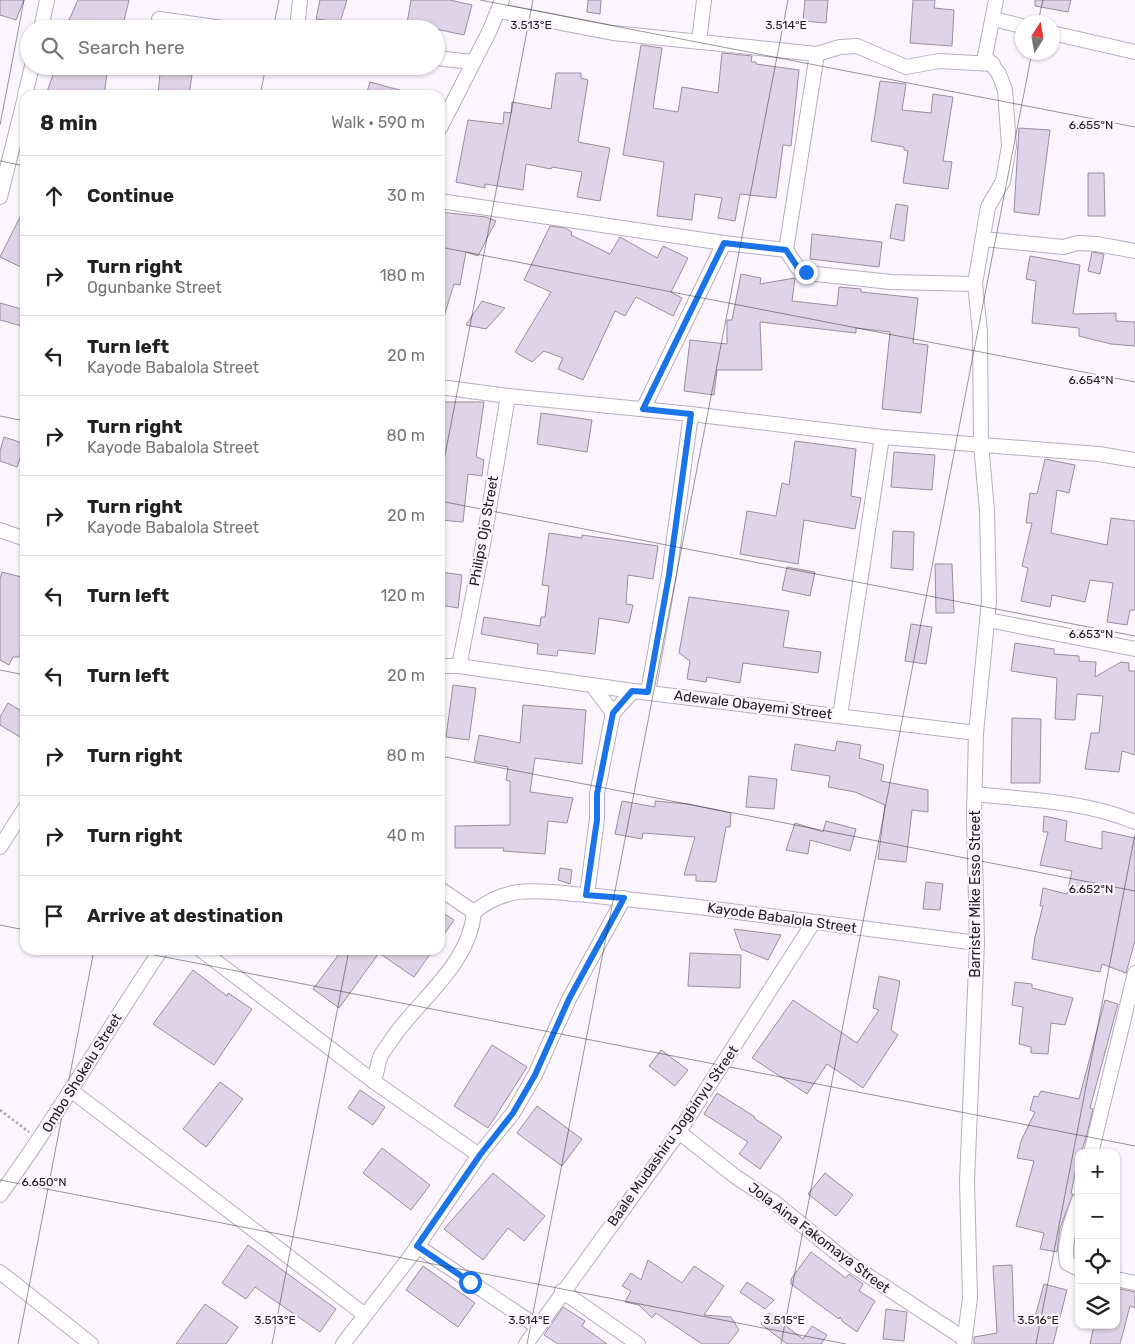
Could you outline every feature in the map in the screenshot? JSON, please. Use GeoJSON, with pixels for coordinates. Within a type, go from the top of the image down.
{"type":"FeatureCollection","features":[{"type":"Feature","properties":{"kind":"street"},"geometry":{"type":"LineString","coordinates":[[43,20],[47,0]]}},
{"type":"Feature","properties":{"kind":"street"},"geometry":{"type":"LineString","coordinates":[[298,20],[300,0]]}},
{"type":"Feature","properties":{"kind":"street"},"geometry":{"type":"LineString","coordinates":[[699,42],[704,0]]}},
{"type":"Feature","properties":{"kind":"street"},"geometry":{"type":"LineString","coordinates":[[996,0],[992,19],[1015,24]]}},
{"type":"Feature","properties":{"kind":"street"},"geometry":{"type":"LineString","coordinates":[[445,118],[500,5],[613,33],[817,54],[840,47],[857,46],[906,67],[939,61],[993,64]]}},
{"type":"Feature","properties":{"kind":"street"},"geometry":{"type":"LineString","coordinates":[[159,19],[166,20]]}},
{"type":"Feature","properties":{"kind":"street","name":"Barrister Mike Esso Street"},"geometry":{"type":"LineString","coordinates":[[964,1341],[970,1298],[967,1181],[977,943],[974,816],[976,733],[988,620],[988,510],[981,444],[980,332],[975,284],[988,207],[1003,181],[1009,146],[1005,90],[993,64],[984,56],[992,19]]}},
{"type":"Feature","properties":{"kind":"street"},"geometry":{"type":"LineString","coordinates":[[1060,35],[1135,52]]}},
{"type":"Feature","properties":{"kind":"street"},"geometry":{"type":"LineString","coordinates":[[817,54],[786,250],[798,268],[806,272],[891,282],[975,284]]}},
{"type":"Feature","properties":{"kind":"street"},"geometry":{"type":"LineString","coordinates":[[445,59],[472,62]]}},
{"type":"Feature","properties":{"kind":"street"},"geometry":{"type":"LineString","coordinates":[[26,90],[30,75]]}},
{"type":"Feature","properties":{"kind":"street"},"geometry":{"type":"LineString","coordinates":[[0,197],[20,116]]}},
{"type":"Feature","properties":{"kind":"street"},"geometry":{"type":"LineString","coordinates":[[445,202],[724,243],[786,250]]}},
{"type":"Feature","properties":{"kind":"street"},"geometry":{"type":"LineString","coordinates":[[983,239],[1063,247],[1078,243],[1096,244],[1135,251]]}},
{"type":"Feature","properties":{"kind":"street"},"geometry":{"type":"LineString","coordinates":[[643,409],[724,243]]}},
{"type":"Feature","properties":{"kind":"street"},"geometry":{"type":"LineString","coordinates":[[445,387],[508,396],[691,414],[882,436],[1099,454],[1135,460]]}},
{"type":"Feature","properties":{"kind":"street","name":"Philips Ojo Street"},"geometry":{"type":"LineString","coordinates":[[459,666],[483,545],[508,396]]}},
{"type":"Feature","properties":{"kind":"street"},"geometry":{"type":"LineString","coordinates":[[648,692],[669,575],[691,414]]}},
{"type":"Feature","properties":{"kind":"street"},"geometry":{"type":"LineString","coordinates":[[840,716],[882,436]]}},
{"type":"Feature","properties":{"kind":"street"},"geometry":{"type":"LineString","coordinates":[[0,530],[20,537]]}},
{"type":"Feature","properties":{"kind":"street"},"geometry":{"type":"LineString","coordinates":[[988,620],[1135,650]]}},
{"type":"Feature","properties":{"kind":"street","name":"Adewale Obayemi Street"},"geometry":{"type":"LineString","coordinates":[[445,666],[459,666],[632,691],[976,733]]}},
{"type":"Feature","properties":{"kind":"street"},"geometry":{"type":"LineString","coordinates":[[592,685],[613,713]]}},
{"type":"Feature","properties":{"kind":"street"},"geometry":{"type":"LineString","coordinates":[[586,895],[597,814],[597,794],[613,713],[632,691]]}},
{"type":"Feature","properties":{"kind":"street"},"geometry":{"type":"LineString","coordinates":[[975,794],[1066,805],[1120,816],[1135,822]]}},
{"type":"Feature","properties":{"kind":"street"},"geometry":{"type":"LineString","coordinates":[[0,847],[20,816]]}},
{"type":"Feature","properties":{"kind":"street","name":"Kayode Babalola Street"},"geometry":{"type":"LineString","coordinates":[[474,912],[484,903],[508,892],[524,891],[624,898],[977,943]]}},
{"type":"Feature","properties":{"kind":"street"},"geometry":{"type":"LineString","coordinates":[[373,1081],[378,1072],[381,1056],[386,1048],[413,1011],[437,986],[466,942],[473,923],[474,912],[445,892]]}},
{"type":"Feature","properties":{"kind":"street"},"geometry":{"type":"LineString","coordinates":[[343,1344],[417,1246],[480,1155],[513,1113],[535,1075],[569,999],[624,898]]}},
{"type":"Feature","properties":{"kind":"street","name":"Baale Mudashiru Jogbinyu Street"},"geometry":{"type":"LineString","coordinates":[[526,1344],[562,1291],[679,1132],[813,923]]}},
{"type":"Feature","properties":{"kind":"street","name":"Ombo Shokelu Street"},"geometry":{"type":"LineString","coordinates":[[0,1195],[40,1140],[124,1005],[158,955]]}},
{"type":"Feature","properties":{"kind":"street"},"geometry":{"type":"LineString","coordinates":[[208,955],[373,1081],[480,1155]]}},
{"type":"Feature","properties":{"kind":"street"},"geometry":{"type":"LineString","coordinates":[[1092,1149],[1135,973]]}},
{"type":"Feature","properties":{"kind":"street"},"geometry":{"type":"LineString","coordinates":[[72,1091],[365,1315]]}},
{"type":"Feature","properties":{"kind":"street","name":"Jola Aina Fakomaya Street"},"geometry":{"type":"LineString","coordinates":[[679,1132],[736,1177],[774,1202],[849,1263],[964,1341]]}},
{"type":"Feature","properties":{"kind":"street"},"geometry":{"type":"LineString","coordinates":[[1075,1212],[1069,1230],[1065,1253],[1067,1262],[1075,1267]]}},
{"type":"Feature","properties":{"kind":"street"},"geometry":{"type":"LineString","coordinates":[[417,1246],[538,1327]]}},
{"type":"Feature","properties":{"kind":"street"},"geometry":{"type":"LineString","coordinates":[[0,1272],[92,1344]]}},
{"type":"Feature","properties":{"kind":"street"},"geometry":{"type":"LineString","coordinates":[[1120,1279],[1135,1283]]}},
{"type":"Feature","properties":{"kind":"street"},"geometry":{"type":"LineString","coordinates":[[562,1291],[638,1344]]}},
{"type":"Feature","properties":{"kind":"path"},"geometry":{"type":"LineString","coordinates":[[0,1110],[40,1140]]}},
{"type":"Feature","properties":{"kind":"building"},"geometry":{"type":"Polygon","coordinates":[[[0,0],[24,0],[16,20],[0,15],[0,0]]]}},
{"type":"Feature","properties":{"kind":"building"},"geometry":{"type":"Polygon","coordinates":[[[78,0],[129,0],[124,20],[69,20],[78,0]]]}},
{"type":"Feature","properties":{"kind":"building"},"geometry":{"type":"Polygon","coordinates":[[[320,0],[347,0],[341,20],[316,19],[320,0]]]}},
{"type":"Feature","properties":{"kind":"building"},"geometry":{"type":"Polygon","coordinates":[[[411,0],[450,0],[472,5],[464,35],[445,31],[445,20],[408,20],[411,0]]]}},
{"type":"Feature","properties":{"kind":"building"},"geometry":{"type":"Polygon","coordinates":[[[588,0],[601,0],[600,14],[587,12],[588,0]]]}},
{"type":"Feature","properties":{"kind":"building"},"geometry":{"type":"Polygon","coordinates":[[[805,0],[828,0],[826,23],[803,21],[805,0]]]}},
{"type":"Feature","properties":{"kind":"building"},"geometry":{"type":"Polygon","coordinates":[[[913,0],[935,0],[934,8],[954,10],[952,46],[910,43],[913,0]]]}},
{"type":"Feature","properties":{"kind":"building"},"geometry":{"type":"Polygon","coordinates":[[[1035,0],[1071,0],[1068,12],[1035,6],[1035,0]]]}},
{"type":"Feature","properties":{"kind":"building"},"geometry":{"type":"Polygon","coordinates":[[[641,45],[662,48],[653,108],[678,112],[682,87],[718,93],[722,53],[752,56],[751,62],[756,62],[756,64],[799,70],[791,146],[783,145],[776,198],[740,194],[735,221],[718,218],[722,198],[695,194],[692,220],[657,216],[664,162],[623,155],[641,45]]]}},
{"type":"Feature","properties":{"kind":"building"},"geometry":{"type":"Polygon","coordinates":[[[556,73],[581,73],[581,78],[588,80],[578,142],[610,148],[600,201],[577,197],[582,172],[552,167],[551,169],[526,164],[523,190],[485,184],[485,188],[456,182],[468,120],[503,124],[504,112],[511,113],[512,102],[551,109],[556,73]]]}},
{"type":"Feature","properties":{"kind":"building"},"geometry":{"type":"Polygon","coordinates":[[[53,75],[107,75],[105,90],[48,90],[53,75]]]}},
{"type":"Feature","properties":{"kind":"building"},"geometry":{"type":"Polygon","coordinates":[[[160,75],[192,75],[190,90],[158,90],[160,75]]]}},
{"type":"Feature","properties":{"kind":"building"},"geometry":{"type":"Polygon","coordinates":[[[880,81],[906,84],[902,110],[931,113],[933,94],[953,97],[943,161],[952,162],[948,189],[903,183],[908,151],[904,150],[904,147],[871,141],[880,81]]]}},
{"type":"Feature","properties":{"kind":"building"},"geometry":{"type":"Polygon","coordinates":[[[370,82],[399,90],[368,90],[370,82]]]}},
{"type":"Feature","properties":{"kind":"building"},"geometry":{"type":"Polygon","coordinates":[[[1019,128],[1050,130],[1039,215],[1014,212],[1019,128]]]}},
{"type":"Feature","properties":{"kind":"building"},"geometry":{"type":"Polygon","coordinates":[[[1088,173],[1104,173],[1105,216],[1088,216],[1088,173]]]}},
{"type":"Feature","properties":{"kind":"building"},"geometry":{"type":"Polygon","coordinates":[[[896,204],[908,206],[904,241],[890,238],[896,204]]]}},
{"type":"Feature","properties":{"kind":"building"},"geometry":{"type":"Polygon","coordinates":[[[445,213],[486,217],[496,221],[478,256],[466,252],[460,285],[454,284],[445,313],[445,213]]]}},
{"type":"Feature","properties":{"kind":"building"},"geometry":{"type":"Polygon","coordinates":[[[20,217],[20,267],[0,257],[20,217]]]}},
{"type":"Feature","properties":{"kind":"building"},"geometry":{"type":"Polygon","coordinates":[[[550,226],[565,228],[572,232],[571,235],[610,254],[620,237],[657,258],[663,246],[688,258],[671,292],[682,298],[673,316],[636,297],[625,316],[615,311],[583,380],[558,369],[563,358],[544,351],[532,362],[515,352],[551,292],[524,280],[550,226]]]}},
{"type":"Feature","properties":{"kind":"building"},"geometry":{"type":"Polygon","coordinates":[[[812,234],[882,242],[879,267],[810,259],[812,234]]]}},
{"type":"Feature","properties":{"kind":"building"},"geometry":{"type":"Polygon","coordinates":[[[1092,252],[1104,254],[1100,274],[1088,271],[1092,252]]]}},
{"type":"Feature","properties":{"kind":"building"},"geometry":{"type":"Polygon","coordinates":[[[1030,256],[1080,265],[1073,314],[1116,313],[1116,321],[1135,322],[1135,346],[1111,344],[1079,336],[1079,328],[1032,323],[1036,281],[1026,279],[1030,256]]]}},
{"type":"Feature","properties":{"kind":"building"},"geometry":{"type":"Polygon","coordinates":[[[741,274],[761,278],[760,284],[795,278],[792,301],[837,306],[839,287],[861,289],[861,292],[918,298],[913,343],[928,345],[921,413],[882,409],[890,332],[856,328],[856,333],[760,322],[762,370],[717,370],[714,395],[684,391],[690,340],[727,344],[727,320],[732,320],[741,274]]]}},
{"type":"Feature","properties":{"kind":"building"},"geometry":{"type":"Polygon","coordinates":[[[482,301],[505,308],[486,329],[466,325],[482,301]]]}},
{"type":"Feature","properties":{"kind":"building"},"geometry":{"type":"Polygon","coordinates":[[[0,303],[20,309],[20,326],[0,320],[0,303]]]}},
{"type":"Feature","properties":{"kind":"building"},"geometry":{"type":"Polygon","coordinates":[[[445,402],[484,402],[476,457],[484,460],[482,476],[468,474],[463,522],[445,520],[445,402]]]}},
{"type":"Feature","properties":{"kind":"building"},"geometry":{"type":"Polygon","coordinates":[[[541,413],[592,420],[587,452],[537,444],[541,413]]]}},
{"type":"Feature","properties":{"kind":"building"},"geometry":{"type":"Polygon","coordinates":[[[4,437],[20,442],[20,458],[17,467],[0,461],[0,451],[4,437]]]}},
{"type":"Feature","properties":{"kind":"building"},"geometry":{"type":"Polygon","coordinates":[[[795,441],[856,449],[851,496],[861,498],[855,529],[804,520],[798,564],[740,554],[747,511],[776,516],[782,483],[789,485],[795,441]]]}},
{"type":"Feature","properties":{"kind":"building"},"geometry":{"type":"Polygon","coordinates":[[[894,452],[935,455],[932,490],[891,487],[894,452]]]}},
{"type":"Feature","properties":{"kind":"building"},"geometry":{"type":"Polygon","coordinates":[[[1045,459],[1075,465],[1069,493],[1057,490],[1051,533],[1107,545],[1111,518],[1135,521],[1135,610],[1130,610],[1127,625],[1107,622],[1113,583],[1090,580],[1085,602],[1052,595],[1050,607],[1021,601],[1028,568],[1022,566],[1032,523],[1026,523],[1030,493],[1037,494],[1045,459]]]}},
{"type":"Feature","properties":{"kind":"building"},"geometry":{"type":"Polygon","coordinates":[[[893,531],[914,532],[913,570],[891,568],[893,531]]]}},
{"type":"Feature","properties":{"kind":"building"},"geometry":{"type":"Polygon","coordinates":[[[549,533],[582,538],[582,535],[658,546],[653,579],[628,575],[626,604],[633,605],[629,623],[599,618],[595,654],[558,650],[557,656],[537,654],[538,644],[481,634],[484,617],[540,626],[541,617],[545,617],[549,586],[542,585],[549,533]]]}},
{"type":"Feature","properties":{"kind":"building"},"geometry":{"type":"Polygon","coordinates":[[[935,564],[952,564],[954,613],[936,613],[935,564]]]}},
{"type":"Feature","properties":{"kind":"building"},"geometry":{"type":"Polygon","coordinates":[[[787,567],[815,572],[810,596],[782,590],[787,567]]]}},
{"type":"Feature","properties":{"kind":"building"},"geometry":{"type":"Polygon","coordinates":[[[2,572],[20,577],[20,655],[19,657],[13,657],[9,665],[0,660],[0,579],[2,572]]]}},
{"type":"Feature","properties":{"kind":"building"},"geometry":{"type":"Polygon","coordinates":[[[445,573],[462,575],[458,608],[445,606],[445,573]]]}},
{"type":"Feature","properties":{"kind":"building"},"geometry":{"type":"Polygon","coordinates":[[[689,597],[789,611],[783,647],[821,652],[818,673],[743,663],[740,683],[707,677],[706,682],[687,679],[690,661],[679,653],[689,597]]]}},
{"type":"Feature","properties":{"kind":"building"},"geometry":{"type":"Polygon","coordinates":[[[911,624],[932,627],[926,664],[905,661],[911,624]]]}},
{"type":"Feature","properties":{"kind":"building"},"geometry":{"type":"Polygon","coordinates":[[[1015,643],[1054,649],[1054,654],[1079,656],[1079,661],[1096,662],[1095,677],[1121,662],[1129,663],[1129,671],[1135,671],[1135,755],[1122,751],[1119,772],[1085,769],[1091,733],[1099,733],[1103,696],[1077,694],[1075,720],[1055,719],[1057,678],[1011,671],[1015,643]]]}},
{"type":"Feature","properties":{"kind":"building"},"geometry":{"type":"Polygon","coordinates":[[[453,685],[476,688],[469,740],[446,737],[453,685]]]}},
{"type":"Feature","properties":{"kind":"building"},"geometry":{"type":"Polygon","coordinates":[[[8,703],[20,710],[20,737],[0,725],[0,717],[8,703]]]}},
{"type":"Feature","properties":{"kind":"building"},"geometry":{"type":"Polygon","coordinates":[[[523,705],[586,710],[582,764],[535,758],[530,792],[573,798],[567,823],[548,821],[545,854],[503,851],[504,848],[455,848],[455,826],[510,825],[510,781],[506,780],[508,767],[474,761],[479,735],[520,743],[523,705]]]}},
{"type":"Feature","properties":{"kind":"building"},"geometry":{"type":"Polygon","coordinates":[[[1012,718],[1041,719],[1040,783],[1011,783],[1012,718]]]}},
{"type":"Feature","properties":{"kind":"building"},"geometry":{"type":"Polygon","coordinates":[[[837,741],[861,745],[859,758],[884,765],[881,781],[928,790],[928,812],[912,810],[906,862],[878,859],[885,805],[855,792],[828,787],[830,776],[791,770],[795,744],[835,751],[837,741]]]}},
{"type":"Feature","properties":{"kind":"building"},"geometry":{"type":"Polygon","coordinates":[[[749,776],[777,779],[774,809],[746,807],[749,776]]]}},
{"type":"Feature","properties":{"kind":"building"},"geometry":{"type":"Polygon","coordinates":[[[622,801],[655,807],[655,801],[688,804],[731,813],[730,827],[726,827],[716,882],[696,881],[696,875],[684,875],[695,837],[643,833],[642,839],[615,834],[622,801]]]}},
{"type":"Feature","properties":{"kind":"building"},"geometry":{"type":"Polygon","coordinates":[[[1044,816],[1067,821],[1065,841],[1102,849],[1102,831],[1135,838],[1135,941],[1126,973],[1102,964],[1100,972],[1032,959],[1035,937],[1043,906],[1040,906],[1043,888],[1067,894],[1072,871],[1040,865],[1048,832],[1043,832],[1044,816]]]}},
{"type":"Feature","properties":{"kind":"building"},"geometry":{"type":"Polygon","coordinates":[[[826,821],[856,829],[850,851],[810,840],[808,854],[786,850],[795,823],[823,832],[826,821]]]}},
{"type":"Feature","properties":{"kind":"building"},"geometry":{"type":"Polygon","coordinates":[[[560,868],[572,870],[570,884],[558,880],[560,868]]]}},
{"type":"Feature","properties":{"kind":"building"},"geometry":{"type":"Polygon","coordinates":[[[926,882],[943,884],[940,910],[923,909],[926,882]]]}},
{"type":"Feature","properties":{"kind":"building"},"geometry":{"type":"Polygon","coordinates":[[[445,914],[454,920],[445,933],[445,914]]]}},
{"type":"Feature","properties":{"kind":"building"},"geometry":{"type":"Polygon","coordinates":[[[734,929],[781,935],[768,960],[741,949],[734,929]]]}},
{"type":"Feature","properties":{"kind":"building"},"geometry":{"type":"Polygon","coordinates":[[[690,953],[741,955],[740,988],[688,986],[690,953]]]}},
{"type":"Feature","properties":{"kind":"building"},"geometry":{"type":"Polygon","coordinates":[[[338,955],[378,955],[339,1008],[313,989],[338,955]]]}},
{"type":"Feature","properties":{"kind":"building"},"geometry":{"type":"Polygon","coordinates":[[[382,955],[429,955],[414,977],[382,955]]]}},
{"type":"Feature","properties":{"kind":"building"},"geometry":{"type":"Polygon","coordinates":[[[193,970],[227,996],[228,993],[252,1009],[214,1065],[153,1024],[193,970]]]}},
{"type":"Feature","properties":{"kind":"building"},"geometry":{"type":"Polygon","coordinates":[[[879,976],[900,981],[891,1030],[898,1035],[863,1088],[827,1064],[807,1094],[752,1058],[793,1000],[857,1043],[879,1010],[873,1008],[879,976]]]}},
{"type":"Feature","properties":{"kind":"building"},"geometry":{"type":"Polygon","coordinates":[[[1015,982],[1032,984],[1032,988],[1073,998],[1065,1025],[1051,1023],[1048,1054],[1031,1053],[1031,1047],[1019,1044],[1023,1007],[1012,1005],[1015,982]]]}},
{"type":"Feature","properties":{"kind":"building"},"geometry":{"type":"Polygon","coordinates":[[[1105,1000],[1118,1004],[1090,1108],[1093,1109],[1087,1134],[1082,1149],[1075,1149],[1075,1174],[1071,1194],[1073,1194],[1060,1228],[1057,1252],[1040,1249],[1044,1233],[1016,1226],[1034,1161],[1017,1158],[1021,1141],[1035,1112],[1030,1110],[1034,1096],[1038,1097],[1041,1091],[1079,1099],[1105,1000]]]}},
{"type":"Feature","properties":{"kind":"building"},"geometry":{"type":"Polygon","coordinates":[[[492,1045],[527,1067],[488,1128],[454,1106],[492,1045]]]}},
{"type":"Feature","properties":{"kind":"building"},"geometry":{"type":"Polygon","coordinates":[[[661,1050],[688,1070],[675,1086],[649,1066],[661,1050]]]}},
{"type":"Feature","properties":{"kind":"building"},"geometry":{"type":"Polygon","coordinates":[[[220,1082],[243,1099],[206,1147],[183,1129],[220,1082]]]}},
{"type":"Feature","properties":{"kind":"building"},"geometry":{"type":"Polygon","coordinates":[[[360,1090],[385,1107],[373,1125],[348,1108],[360,1090]]]}},
{"type":"Feature","properties":{"kind":"building"},"geometry":{"type":"Polygon","coordinates":[[[717,1093],[782,1137],[760,1169],[739,1154],[748,1142],[704,1114],[717,1093]]]}},
{"type":"Feature","properties":{"kind":"building"},"geometry":{"type":"Polygon","coordinates":[[[537,1106],[582,1139],[562,1166],[517,1133],[537,1106]]]}},
{"type":"Feature","properties":{"kind":"building"},"geometry":{"type":"Polygon","coordinates":[[[382,1148],[430,1185],[411,1210],[363,1173],[382,1148]]]}},
{"type":"Feature","properties":{"kind":"building"},"geometry":{"type":"Polygon","coordinates":[[[493,1173],[545,1216],[524,1241],[508,1228],[483,1260],[444,1229],[493,1173]]]}},
{"type":"Feature","properties":{"kind":"building"},"geometry":{"type":"Polygon","coordinates":[[[825,1173],[853,1195],[836,1216],[808,1194],[825,1173]]]}},
{"type":"Feature","properties":{"kind":"building"},"geometry":{"type":"Polygon","coordinates":[[[248,1245],[336,1309],[320,1332],[255,1287],[246,1299],[222,1283],[248,1245]]]}},
{"type":"Feature","properties":{"kind":"building"},"geometry":{"type":"Polygon","coordinates":[[[811,1252],[846,1278],[849,1274],[863,1284],[859,1291],[875,1301],[857,1332],[843,1322],[840,1317],[839,1319],[791,1284],[791,1279],[811,1252]]]}},
{"type":"Feature","properties":{"kind":"building"},"geometry":{"type":"Polygon","coordinates":[[[648,1260],[682,1283],[694,1266],[724,1286],[704,1315],[731,1317],[739,1330],[728,1344],[702,1344],[656,1313],[652,1318],[639,1305],[625,1302],[631,1291],[622,1286],[631,1273],[641,1280],[648,1260]]]}},
{"type":"Feature","properties":{"kind":"building"},"geometry":{"type":"Polygon","coordinates":[[[1012,1265],[1014,1321],[1033,1324],[1044,1284],[1067,1290],[1053,1344],[974,1344],[974,1337],[997,1333],[993,1266],[1012,1265]]]}},
{"type":"Feature","properties":{"kind":"building"},"geometry":{"type":"Polygon","coordinates":[[[423,1266],[475,1303],[458,1327],[406,1290],[423,1266]]]}},
{"type":"Feature","properties":{"kind":"building"},"geometry":{"type":"Polygon","coordinates":[[[747,1282],[774,1300],[765,1309],[740,1292],[747,1282]]]}},
{"type":"Feature","properties":{"kind":"building"},"geometry":{"type":"Polygon","coordinates":[[[1120,1289],[1135,1292],[1135,1308],[1130,1306],[1120,1344],[1090,1344],[1093,1329],[1120,1329],[1120,1289]]]}},
{"type":"Feature","properties":{"kind":"building"},"geometry":{"type":"Polygon","coordinates":[[[205,1304],[238,1327],[226,1344],[176,1344],[205,1304]]]}},
{"type":"Feature","properties":{"kind":"building"},"geometry":{"type":"Polygon","coordinates":[[[563,1307],[585,1321],[582,1326],[607,1344],[558,1344],[544,1335],[563,1307]]]}},
{"type":"Feature","properties":{"kind":"building"},"geometry":{"type":"Polygon","coordinates":[[[886,1309],[907,1312],[904,1341],[883,1339],[886,1309]]]}},
{"type":"Feature","properties":{"kind":"building"},"geometry":{"type":"Polygon","coordinates":[[[769,1313],[803,1339],[812,1326],[827,1335],[821,1344],[787,1344],[761,1324],[769,1313]]]}},
{"type":"Feature","properties":{"kind":"route"},"geometry":{"type":"LineString","coordinates":[[470,1282],[417,1246],[480,1155],[513,1113],[535,1075],[549,1040],[569,999],[624,898],[586,895],[597,820],[597,794],[613,713],[632,691],[648,692],[669,575],[691,414],[643,409],[724,243],[786,250],[798,268],[806,272]]}}]}
